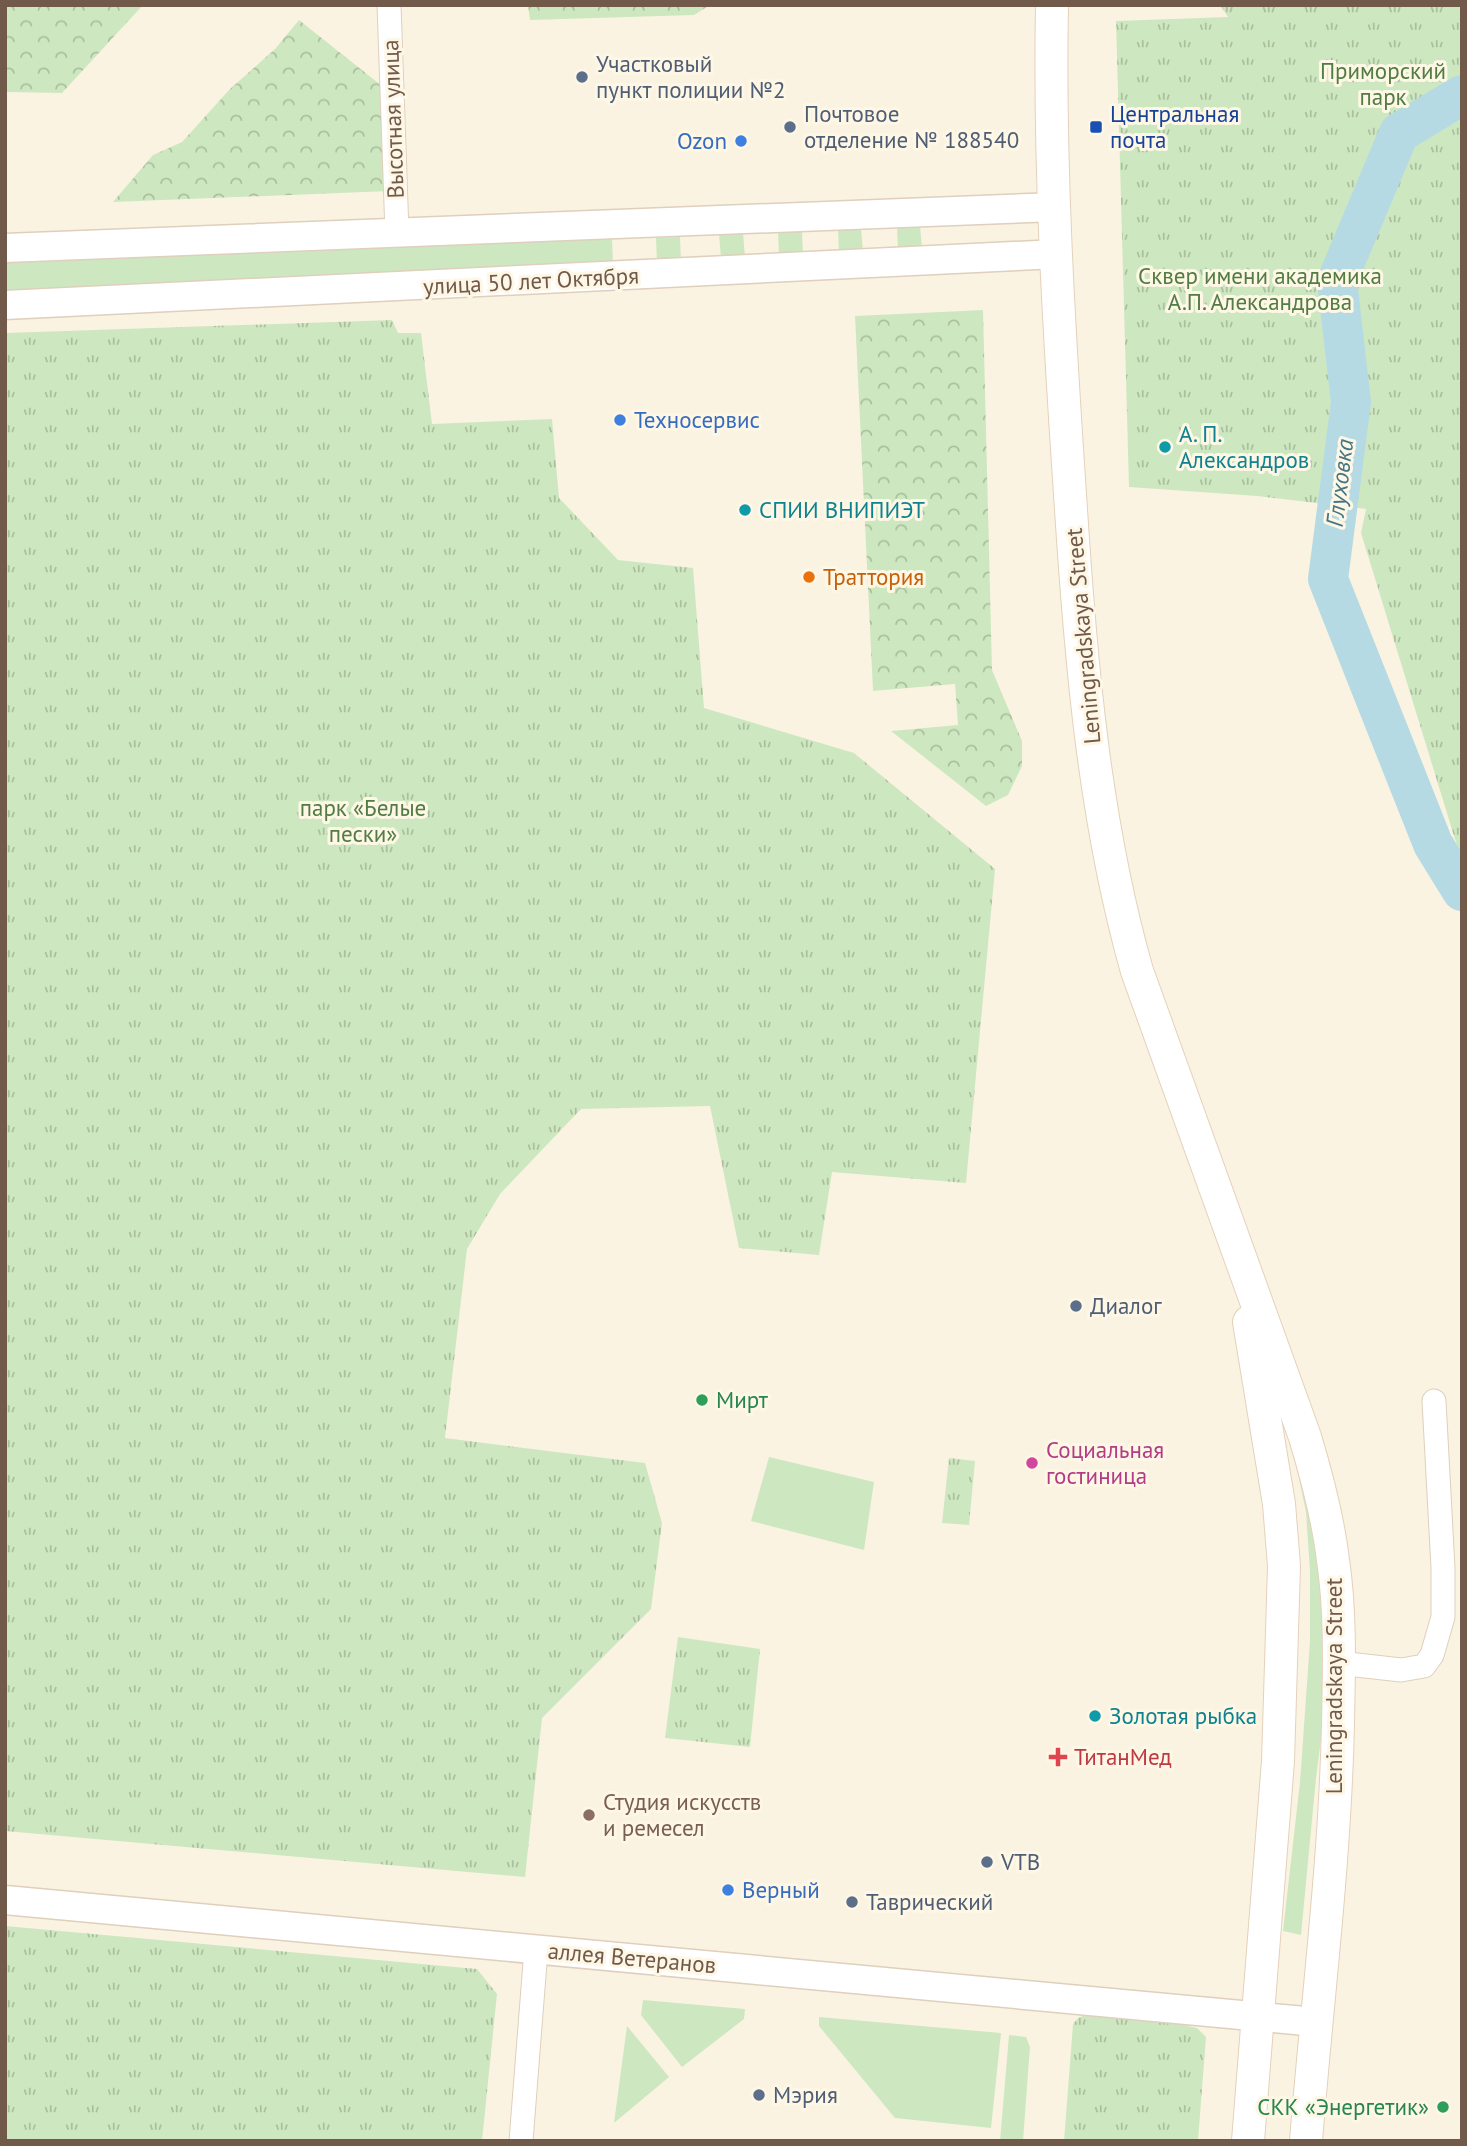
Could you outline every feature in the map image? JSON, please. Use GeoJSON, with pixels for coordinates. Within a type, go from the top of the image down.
{"type":"FeatureCollection","features":[{"type":"Feature","properties":{"kind":"main road","name":"Leningradskaya Street"},"geometry":{"type":"LineString","coordinates":[[1052,5],[1060,341],[1074,563],[1087,702],[1111,867],[1137,971],[1305,1437],[1324,1508],[1334,1562],[1339,1664],[1337,1765],[1306,2141]]}},
{"type":"Feature","properties":{"kind":"main road","name":"Leningradskaya Street"},"geometry":{"type":"LineString","coordinates":[[1236,1245],[1279,1504],[1284,1566],[1278,1761],[1248,2141]]}},
{"type":"Feature","properties":{"kind":"main road"},"geometry":{"type":"LineString","coordinates":[[1269,1446],[1274,1438],[1285,1433],[1305,1437]]}},
{"type":"Feature","properties":{"kind":"street","name":"Высотная улица"},"geometry":{"type":"LineString","coordinates":[[389,5],[397,233]]}},
{"type":"Feature","properties":{"kind":"street"},"geometry":{"type":"LineString","coordinates":[[5,248],[1055,207]]}},
{"type":"Feature","properties":{"kind":"street","name":"улица 50 лет Октября"},"geometry":{"type":"LineString","coordinates":[[5,305],[1058,254]]}},
{"type":"Feature","properties":{"kind":"street"},"geometry":{"type":"LineString","coordinates":[[1339,1664],[1401,1670],[1424,1666],[1435,1648],[1443,1617],[1443,1568],[1434,1401]]}},
{"type":"Feature","properties":{"kind":"street","name":"аллея Ветеранов"},"geometry":{"type":"LineString","coordinates":[[5,1900],[1315,2022]]}},
{"type":"Feature","properties":{"kind":"street"},"geometry":{"type":"LineString","coordinates":[[521,2141],[537,1950]]}},
{"type":"Feature","properties":{"kind":"green space"},"geometry":{"type":"Polygon","coordinates":[[[5,5],[143,5],[62,93],[5,92],[5,5]]]}},
{"type":"Feature","properties":{"kind":"green space"},"geometry":{"type":"Polygon","coordinates":[[[528,5],[710,5],[694,15],[530,20],[528,5]]]}},
{"type":"Feature","properties":{"kind":"green space"},"geometry":{"type":"Polygon","coordinates":[[[1220,5],[1462,5],[1462,862],[1361,533],[1366,509],[1257,496],[1129,487],[1116,21],[1228,17],[1220,5]]]}},
{"type":"Feature","properties":{"kind":"green space"},"geometry":{"type":"Polygon","coordinates":[[[299,20],[382,86],[389,191],[113,202],[153,155],[182,142],[230,89],[275,49],[299,20]]]}},
{"type":"Feature","properties":{"kind":"green space"},"geometry":{"type":"Polygon","coordinates":[[[920,225],[922,249],[898,250],[897,226],[920,225]]]}},
{"type":"Feature","properties":{"kind":"green space"},"geometry":{"type":"Polygon","coordinates":[[[861,228],[863,252],[839,253],[838,229],[861,228]]]}},
{"type":"Feature","properties":{"kind":"green space"},"geometry":{"type":"Polygon","coordinates":[[[802,231],[803,255],[779,256],[778,232],[802,231]]]}},
{"type":"Feature","properties":{"kind":"green space"},"geometry":{"type":"Polygon","coordinates":[[[743,233],[745,257],[721,258],[719,234],[743,233]]]}},
{"type":"Feature","properties":{"kind":"green space"},"geometry":{"type":"Polygon","coordinates":[[[680,237],[681,261],[657,262],[656,238],[680,237]]]}},
{"type":"Feature","properties":{"kind":"green space"},"geometry":{"type":"Polygon","coordinates":[[[612,238],[613,265],[5,291],[5,263],[612,238]]]}},
{"type":"Feature","properties":{"kind":"green space"},"geometry":{"type":"Polygon","coordinates":[[[983,310],[992,670],[1022,741],[1022,766],[1008,795],[986,806],[891,731],[958,725],[955,684],[873,691],[855,316],[983,310]]]}},
{"type":"Feature","properties":{"kind":"green space","name":"парк «Белые пески»"},"geometry":{"type":"Polygon","coordinates":[[[392,320],[398,333],[421,333],[432,424],[552,419],[559,498],[618,560],[693,568],[704,708],[854,753],[995,869],[966,1183],[832,1172],[819,1255],[739,1248],[710,1106],[581,1109],[500,1194],[467,1249],[445,1438],[645,1463],[662,1523],[651,1609],[542,1718],[525,1877],[5,1831],[5,333],[392,320]]]}},
{"type":"Feature","properties":{"kind":"green space"},"geometry":{"type":"Polygon","coordinates":[[[1295,1446],[1313,1511],[1327,1645],[1325,1708],[1301,1935],[1283,1931],[1300,1782],[1310,1641],[1310,1571],[1306,1512],[1295,1446]]]}},
{"type":"Feature","properties":{"kind":"green space"},"geometry":{"type":"Polygon","coordinates":[[[769,1457],[874,1482],[864,1550],[751,1521],[769,1457]]]}},
{"type":"Feature","properties":{"kind":"green space"},"geometry":{"type":"Polygon","coordinates":[[[949,1458],[975,1461],[969,1525],[942,1523],[949,1458]]]}},
{"type":"Feature","properties":{"kind":"green space"},"geometry":{"type":"Polygon","coordinates":[[[678,1637],[760,1649],[750,1747],[665,1738],[678,1637]]]}},
{"type":"Feature","properties":{"kind":"green space"},"geometry":{"type":"Polygon","coordinates":[[[5,1926],[477,1969],[497,1994],[482,2141],[5,2141],[5,1926]]]}},
{"type":"Feature","properties":{"kind":"green space"},"geometry":{"type":"Polygon","coordinates":[[[643,2000],[745,2009],[744,2019],[682,2067],[641,2015],[643,2000]]]}},
{"type":"Feature","properties":{"kind":"green space"},"geometry":{"type":"Polygon","coordinates":[[[1088,2014],[1175,2023],[1197,2028],[1206,2037],[1198,2141],[1064,2141],[1073,2024],[1078,2018],[1088,2014]]]}},
{"type":"Feature","properties":{"kind":"green space"},"geometry":{"type":"Polygon","coordinates":[[[819,2017],[1001,2033],[991,2128],[895,2118],[819,2026],[819,2017]]]}},
{"type":"Feature","properties":{"kind":"green space"},"geometry":{"type":"Polygon","coordinates":[[[627,2026],[669,2077],[614,2123],[627,2026]]]}},
{"type":"Feature","properties":{"kind":"green space"},"geometry":{"type":"Polygon","coordinates":[[[1009,2035],[1026,2037],[1030,2047],[1023,2141],[1000,2141],[1009,2035]]]}},
{"type":"Feature","properties":{"kind":"waterway","name":"Глуховка"},"geometry":{"type":"LineString","coordinates":[[1462,95],[1399,133],[1337,281],[1351,402],[1328,579],[1433,844],[1462,891]]}},
{"type":"Feature","properties":{"kind":"place","name":"Участковый пункт полиции №2"},"geometry":{"type":"Point","coordinates":[582,77]}},
{"type":"Feature","properties":{"kind":"place","name":"Почтовое отделение № 188540"},"geometry":{"type":"Point","coordinates":[790,127]}},
{"type":"Feature","properties":{"kind":"place","name":"Центральная почта"},"geometry":{"type":"Point","coordinates":[1096,127]}},
{"type":"Feature","properties":{"kind":"place","name":"Ozon"},"geometry":{"type":"Point","coordinates":[741,141]}},
{"type":"Feature","properties":{"kind":"place","name":"Техносервис"},"geometry":{"type":"Point","coordinates":[620,420]}},
{"type":"Feature","properties":{"kind":"place","name":"А. П. Александров"},"geometry":{"type":"Point","coordinates":[1165,447]}},
{"type":"Feature","properties":{"kind":"place","name":"СПИИ ВНИПИЭТ"},"geometry":{"type":"Point","coordinates":[745,510]}},
{"type":"Feature","properties":{"kind":"place","name":"Траттория"},"geometry":{"type":"Point","coordinates":[809,577]}},
{"type":"Feature","properties":{"kind":"place","name":"Диалог"},"geometry":{"type":"Point","coordinates":[1076,1306]}},
{"type":"Feature","properties":{"kind":"place","name":"Мирт"},"geometry":{"type":"Point","coordinates":[702,1400]}},
{"type":"Feature","properties":{"kind":"place","name":"Социальная гостиница"},"geometry":{"type":"Point","coordinates":[1032,1463]}},
{"type":"Feature","properties":{"kind":"place","name":"Золотая рыбка"},"geometry":{"type":"Point","coordinates":[1095,1716]}},
{"type":"Feature","properties":{"kind":"place","name":"ТитанМед"},"geometry":{"type":"Point","coordinates":[1058,1757]}},
{"type":"Feature","properties":{"kind":"place","name":"Студия искусств и ремесел"},"geometry":{"type":"Point","coordinates":[589,1815]}},
{"type":"Feature","properties":{"kind":"place","name":"VTB"},"geometry":{"type":"Point","coordinates":[987,1862]}},
{"type":"Feature","properties":{"kind":"place","name":"Верный"},"geometry":{"type":"Point","coordinates":[728,1890]}},
{"type":"Feature","properties":{"kind":"place","name":"Таврический"},"geometry":{"type":"Point","coordinates":[852,1902]}},
{"type":"Feature","properties":{"kind":"place","name":"Мэрия"},"geometry":{"type":"Point","coordinates":[759,2095]}},
{"type":"Feature","properties":{"kind":"place","name":"СКК «Энергетик»"},"geometry":{"type":"Point","coordinates":[1443,2107]}},
{"type":"Feature","properties":{"kind":"park label","name":"Приморский парк"},"geometry":{"type":"Point","coordinates":[1383,84]}},
{"type":"Feature","properties":{"kind":"park label","name":"Сквер имени академика А.П. Александрова"},"geometry":{"type":"Point","coordinates":[1260,289]}}]}
